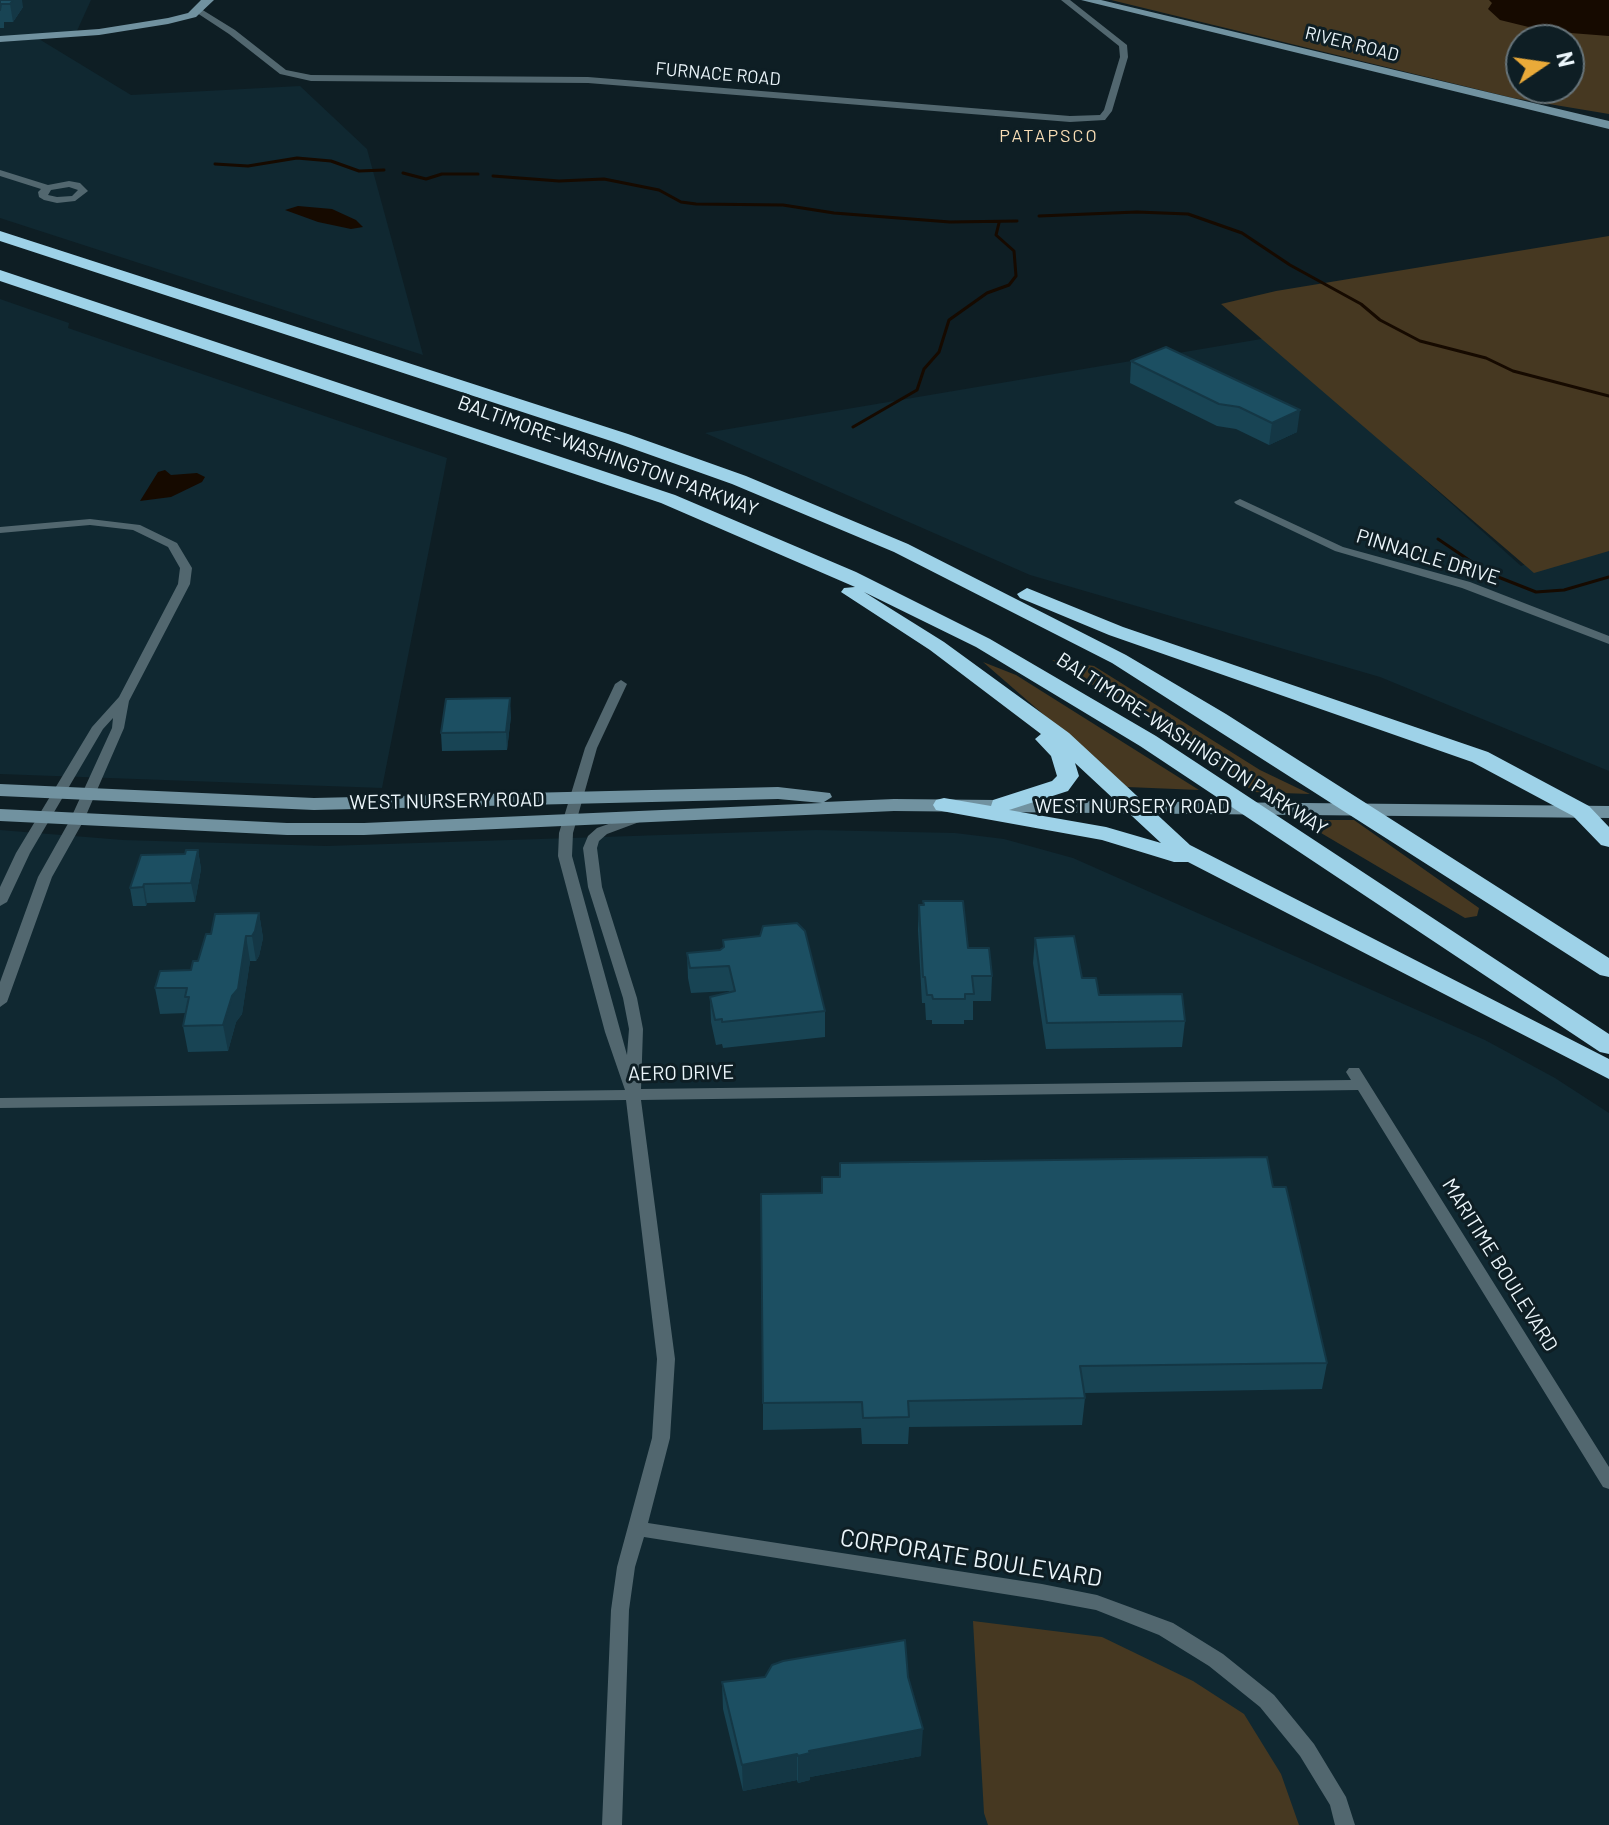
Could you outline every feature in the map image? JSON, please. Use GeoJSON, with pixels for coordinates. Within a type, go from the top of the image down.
{"type":"FeatureCollection","features":[{"type":"Feature","properties":{"kind":"highway","name":"BALTIMORE-WASHINGTON PARKWAY"},"geometry":{"type":"LineString","coordinates":[[6,239],[621,438],[739,480],[901,548],[1119,659],[1609,969]]}},
{"type":"Feature","properties":{"kind":"highway","name":"BALTIMORE-WASHINGTON PARKWAY"},"geometry":{"type":"LineString","coordinates":[[0,275],[668,499],[849,576],[931,616],[1060,687],[1218,787],[1609,1046]]}},
{"type":"Feature","properties":{"kind":"highway"},"geometry":{"type":"LineString","coordinates":[[605,479],[802,563],[937,646],[1061,738],[1167,839],[1214,868],[1533,1028],[1609,1070]]}},
{"type":"Feature","properties":{"kind":"highway"},"geometry":{"type":"LineString","coordinates":[[739,480],[824,508],[1116,631],[1480,757],[1581,811],[1609,840]]}},
{"type":"Feature","properties":{"kind":"highway"},"geometry":{"type":"LineString","coordinates":[[1001,805],[1060,786],[1068,776],[1061,754],[1011,703]]}},
{"type":"Feature","properties":{"kind":"highway"},"geometry":{"type":"LineString","coordinates":[[944,805],[1106,834],[1214,868]]}},
{"type":"Feature","properties":{"kind":"main road"},"geometry":{"type":"LineString","coordinates":[[0,39],[99,32],[181,18],[198,11],[208,0]]}},
{"type":"Feature","properties":{"kind":"main road","name":"RIVER ROAD"},"geometry":{"type":"LineString","coordinates":[[1087,0],[1609,125]]}},
{"type":"Feature","properties":{"kind":"main road","name":"WEST NURSERY ROAD"},"geometry":{"type":"LineString","coordinates":[[0,790],[314,804],[778,793],[894,805]]}},
{"type":"Feature","properties":{"kind":"main road"},"geometry":{"type":"LineString","coordinates":[[571,820],[595,809],[752,804],[778,793]]}},
{"type":"Feature","properties":{"kind":"main road","name":"WEST NURSERY ROAD"},"geometry":{"type":"LineString","coordinates":[[0,815],[287,829],[894,805],[1609,812]]}},
{"type":"Feature","properties":{"kind":"street","name":"FURNACE ROAD"},"geometry":{"type":"LineString","coordinates":[[198,11],[232,32],[283,72],[311,78],[588,80],[1070,119],[1102,118],[1108,111],[1124,57],[1123,45],[1065,0]]}},
{"type":"Feature","properties":{"kind":"street"},"geometry":{"type":"LineString","coordinates":[[0,173],[48,188]]}},
{"type":"Feature","properties":{"kind":"street","name":"PINNACLE DRIVE"},"geometry":{"type":"LineString","coordinates":[[1240,502],[1339,549],[1466,585],[1609,640]]}},
{"type":"Feature","properties":{"kind":"street"},"geometry":{"type":"LineString","coordinates":[[0,530],[90,522],[116,524],[157,535],[173,545],[182,556],[186,568],[184,584],[124,699],[98,727],[44,817],[0,902]]}},
{"type":"Feature","properties":{"kind":"street"},"geometry":{"type":"LineString","coordinates":[[612,1825],[620,1610],[626,1567],[661,1438],[666,1359],[633,1094],[565,856],[566,833],[591,748],[621,684]]}},
{"type":"Feature","properties":{"kind":"street"},"geometry":{"type":"LineString","coordinates":[[0,1002],[45,877],[77,820],[118,728],[124,699]]}},
{"type":"Feature","properties":{"kind":"street"},"geometry":{"type":"LineString","coordinates":[[633,1094],[636,1029],[630,998],[595,887],[590,848],[593,839],[602,831],[647,815]]}},
{"type":"Feature","properties":{"kind":"street","name":"AERO DRIVE"},"geometry":{"type":"LineString","coordinates":[[0,1103],[1358,1079]]}},
{"type":"Feature","properties":{"kind":"street","name":"MARITIME BOULEVARD"},"geometry":{"type":"LineString","coordinates":[[1358,1079],[1609,1482]]}},
{"type":"Feature","properties":{"kind":"street","name":"CORPORATE BOULEVARD"},"geometry":{"type":"LineString","coordinates":[[638,1529],[1055,1595],[1097,1603],[1166,1629],[1216,1660],[1267,1701],[1307,1750],[1339,1803],[1345,1825]]}},
{"type":"Feature","properties":{"kind":"shaded area"},"geometry":{"type":"Polygon","coordinates":[[[0,0],[91,0],[76,33],[0,37],[0,0]]]}},
{"type":"Feature","properties":{"kind":"shaded area"},"geometry":{"type":"Polygon","coordinates":[[[1111,0],[1609,0],[1609,114],[1549,104],[1585,104],[1585,24],[1505,24],[1505,96],[1111,0]]]}},
{"type":"Feature","properties":{"kind":"shaded area"},"geometry":{"type":"Polygon","coordinates":[[[1489,0],[1609,0],[1609,36],[1585,34],[1585,24],[1516,24],[1500,20],[1488,9],[1492,3],[1489,0]]]}},
{"type":"Feature","properties":{"kind":"shaded area"},"geometry":{"type":"Polygon","coordinates":[[[39,39],[131,95],[300,86],[367,149],[423,355],[0,218],[0,42],[39,39]]]}},
{"type":"Feature","properties":{"kind":"shaded area"},"geometry":{"type":"Polygon","coordinates":[[[298,206],[332,209],[356,220],[363,227],[351,229],[318,222],[285,210],[298,206]]]}},
{"type":"Feature","properties":{"kind":"shaded area"},"geometry":{"type":"Polygon","coordinates":[[[1609,236],[1609,551],[1534,573],[1221,304],[1276,291],[1609,236]]]}},
{"type":"Feature","properties":{"kind":"shaded area"},"geometry":{"type":"Polygon","coordinates":[[[0,299],[69,323],[68,328],[447,458],[382,788],[0,774],[0,299]]]}},
{"type":"Feature","properties":{"kind":"shaded area"},"geometry":{"type":"Polygon","coordinates":[[[1267,338],[1521,566],[1609,532],[1609,771],[1380,677],[1030,575],[705,433],[1267,338]]]}},
{"type":"Feature","properties":{"kind":"shaded area"},"geometry":{"type":"Polygon","coordinates":[[[165,470],[171,475],[197,473],[205,477],[202,482],[171,497],[140,501],[158,472],[165,470]]]}},
{"type":"Feature","properties":{"kind":"shaded area"},"geometry":{"type":"Polygon","coordinates":[[[1052,660],[1094,666],[1260,770],[1310,794],[1254,792],[1181,740],[1052,660]]]}},
{"type":"Feature","properties":{"kind":"shaded area"},"geometry":{"type":"Polygon","coordinates":[[[983,662],[1016,675],[1199,790],[1127,787],[983,662]]]}},
{"type":"Feature","properties":{"kind":"shaded area"},"geometry":{"type":"Polygon","coordinates":[[[1299,820],[1354,820],[1479,908],[1477,916],[1465,918],[1299,820]]]}},
{"type":"Feature","properties":{"kind":"shaded area"},"geometry":{"type":"Polygon","coordinates":[[[0,830],[123,840],[326,846],[816,830],[955,833],[1004,839],[1073,858],[1485,1040],[1555,1078],[1609,1113],[1609,1825],[0,1825],[0,830]]]}},
{"type":"Feature","properties":{"kind":"shaded area"},"geometry":{"type":"Polygon","coordinates":[[[973,1621],[1102,1637],[1193,1681],[1244,1714],[1281,1774],[1299,1825],[988,1825],[984,1813],[973,1621]]]}},
{"type":"Feature","properties":{"kind":"building"},"geometry":{"type":"Polygon","coordinates":[[[0,0],[13,0],[10,4],[1,4],[0,10],[0,0]]]}},
{"type":"Feature","properties":{"kind":"building"},"geometry":{"type":"Polygon","coordinates":[[[1166,347],[1300,410],[1272,423],[1239,407],[1219,404],[1131,361],[1166,347]]]}},
{"type":"Feature","properties":{"kind":"building"},"geometry":{"type":"Polygon","coordinates":[[[510,698],[506,732],[441,733],[446,699],[510,698]]]}},
{"type":"Feature","properties":{"kind":"building"},"geometry":{"type":"Polygon","coordinates":[[[186,850],[198,850],[191,883],[144,884],[143,887],[130,888],[141,855],[185,854],[186,850]]]}},
{"type":"Feature","properties":{"kind":"building"},"geometry":{"type":"Polygon","coordinates":[[[923,901],[963,901],[968,948],[989,948],[992,976],[972,976],[974,994],[965,994],[965,999],[933,999],[932,995],[927,995],[919,905],[924,905],[923,901]]]}},
{"type":"Feature","properties":{"kind":"building"},"geometry":{"type":"Polygon","coordinates":[[[259,913],[255,931],[252,936],[246,936],[238,989],[232,996],[223,1025],[183,1026],[189,997],[185,997],[187,988],[155,988],[160,971],[191,970],[193,961],[198,961],[206,934],[211,934],[215,914],[259,913]]]}},
{"type":"Feature","properties":{"kind":"building"},"geometry":{"type":"Polygon","coordinates":[[[797,923],[805,931],[825,1011],[722,1022],[722,1019],[715,1020],[710,997],[735,991],[729,966],[690,968],[687,953],[720,950],[724,947],[723,940],[760,936],[763,926],[797,923]]]}},
{"type":"Feature","properties":{"kind":"building"},"geometry":{"type":"Polygon","coordinates":[[[1074,936],[1082,978],[1096,978],[1099,995],[1182,994],[1185,1021],[1047,1023],[1035,938],[1074,936]]]}},
{"type":"Feature","properties":{"kind":"building"},"geometry":{"type":"Polygon","coordinates":[[[1267,1157],[1273,1187],[1286,1187],[1327,1363],[1080,1366],[1085,1398],[908,1401],[909,1417],[863,1418],[862,1402],[763,1403],[761,1194],[822,1193],[822,1177],[840,1177],[840,1163],[1267,1157]]]}},
{"type":"Feature","properties":{"kind":"building"},"geometry":{"type":"Polygon","coordinates":[[[905,1640],[908,1677],[923,1729],[742,1765],[722,1682],[765,1677],[772,1665],[783,1661],[905,1640]]]}},
{"type":"Feature","properties":{"kind":"waterway"},"geometry":{"type":"LineString","coordinates":[[215,164],[248,166],[297,158],[331,161],[359,171],[384,170]]}},
{"type":"Feature","properties":{"kind":"waterway"},"geometry":{"type":"LineString","coordinates":[[403,173],[426,179],[442,174],[478,174]]}},
{"type":"Feature","properties":{"kind":"waterway"},"geometry":{"type":"LineString","coordinates":[[493,176],[559,181],[604,179],[659,190],[681,202],[696,204],[783,205],[834,213],[950,222],[1017,221]]}},
{"type":"Feature","properties":{"kind":"waterway"},"geometry":{"type":"LineString","coordinates":[[1039,216],[1137,212],[1188,214],[1242,233],[1290,265],[1361,304],[1380,320],[1420,341],[1486,358],[1513,371],[1609,396]]}},
{"type":"Feature","properties":{"kind":"waterway"},"geometry":{"type":"LineString","coordinates":[[853,427],[917,390],[924,369],[939,352],[949,320],[987,293],[1009,285],[1016,276],[1014,251],[996,235],[999,223]]}},
{"type":"Feature","properties":{"kind":"waterway"},"geometry":{"type":"LineString","coordinates":[[1438,539],[1488,573],[1536,592],[1564,590],[1609,577]]}},
{"type":"Feature","properties":{"kind":"district","name":"PATAPSCO"},"geometry":{"type":"Point","coordinates":[1049,136]}}]}
